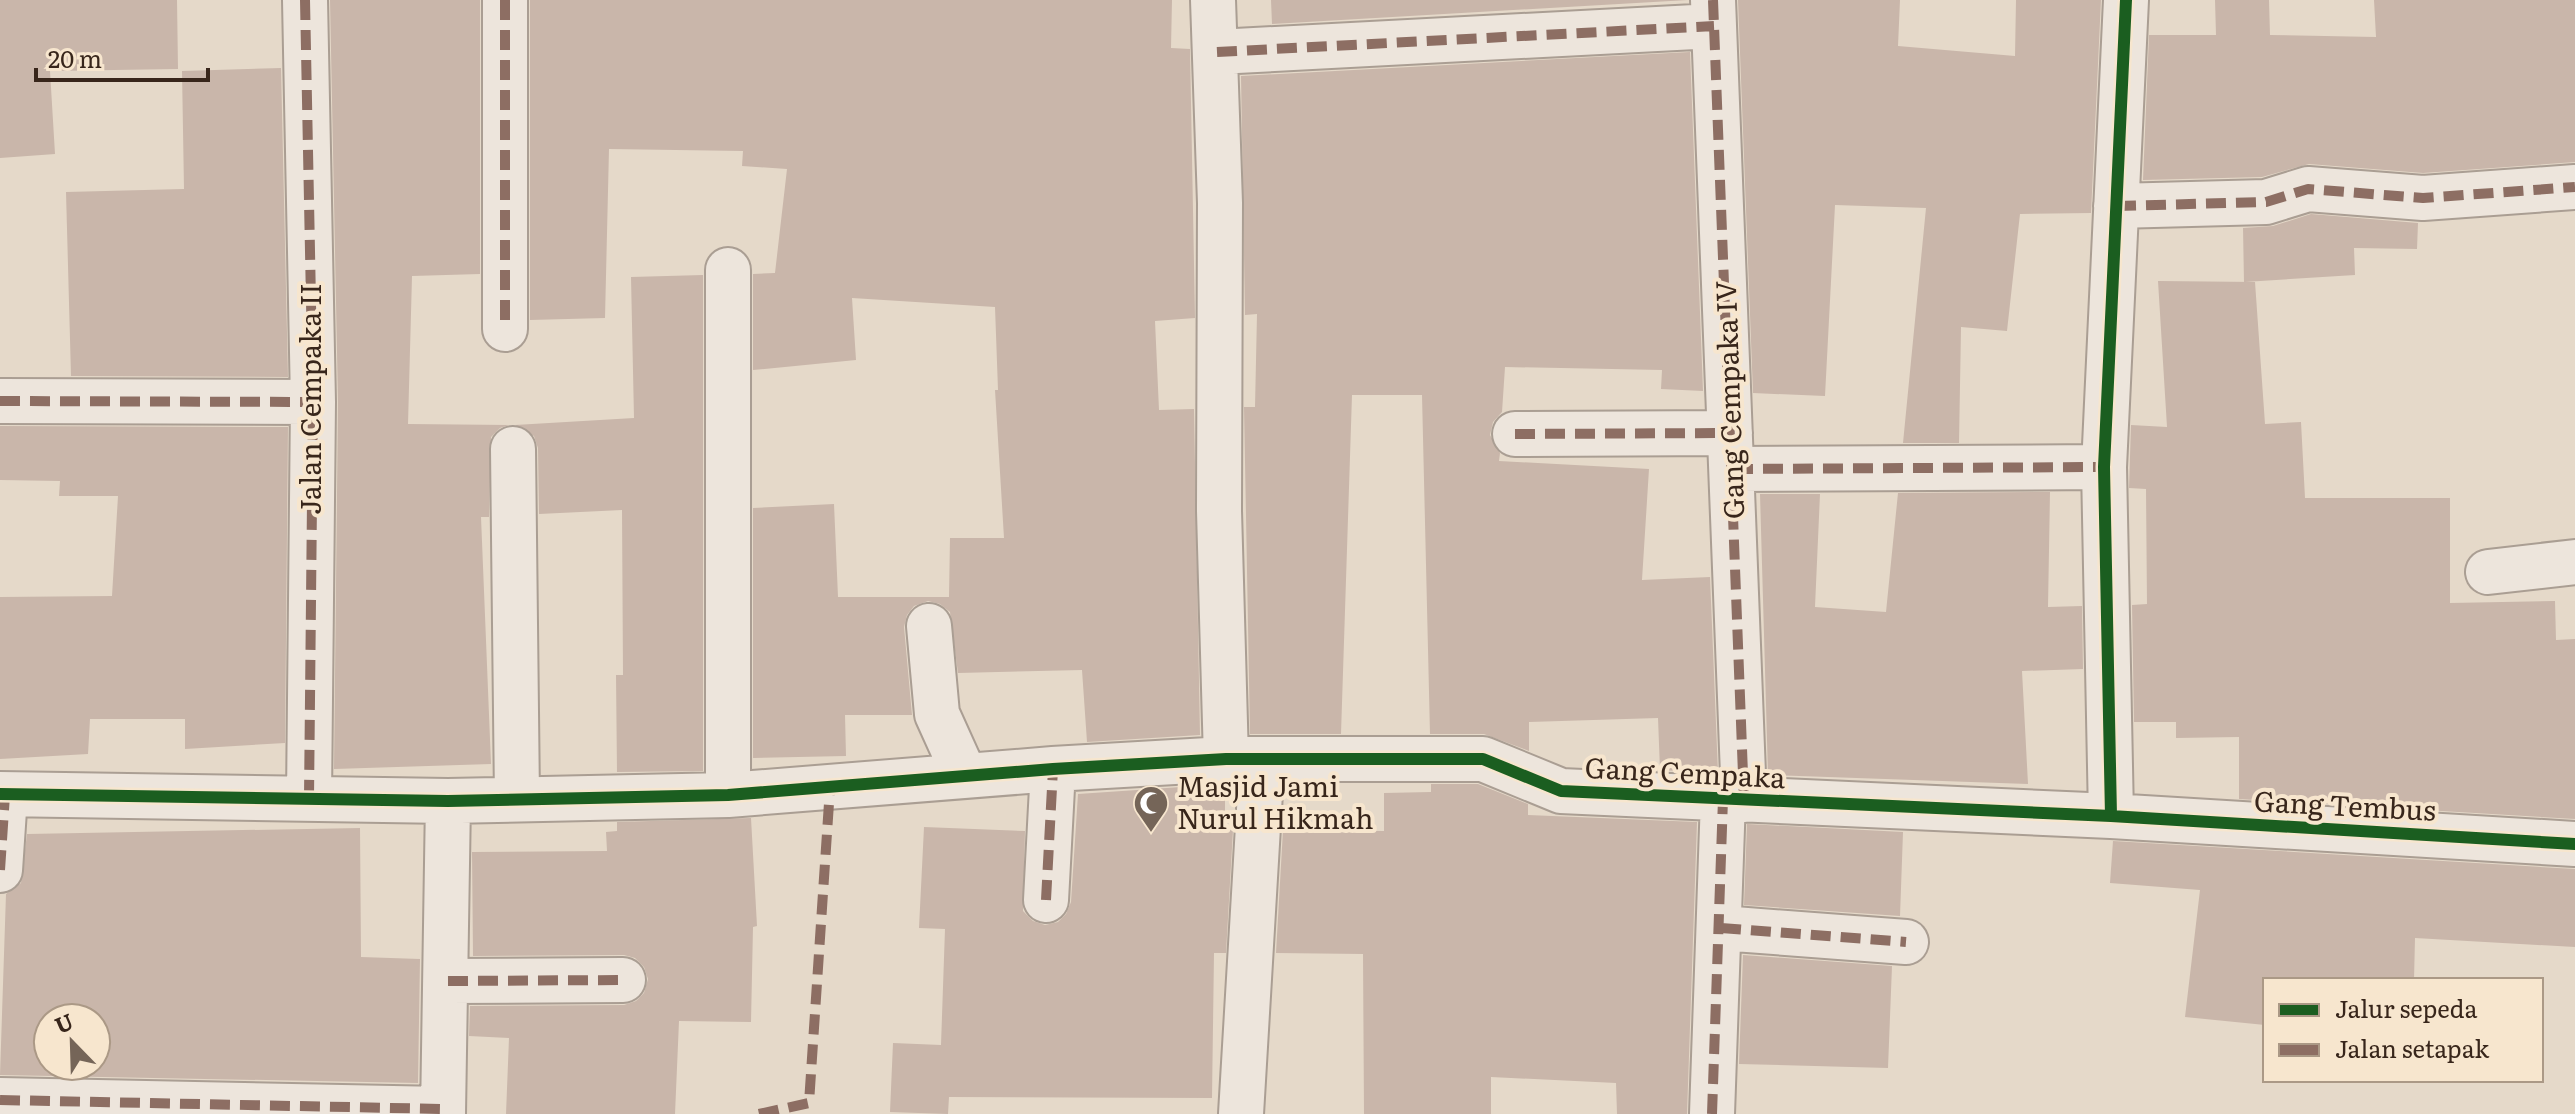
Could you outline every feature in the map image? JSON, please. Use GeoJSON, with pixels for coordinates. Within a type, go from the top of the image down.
{"type":"FeatureCollection","features":[{"type":"Feature","properties":{"kind":"street","name":"Jalan Cempaka II"},"geometry":{"type":"LineString","coordinates":[[305,0],[313,402],[309,798]]}},
{"type":"Feature","properties":{"kind":"street"},"geometry":{"type":"LineString","coordinates":[[505,0],[505,329]]}},
{"type":"Feature","properties":{"kind":"street"},"geometry":{"type":"LineString","coordinates":[[1213,0],[1217,52],[1219,511],[1244,759],[1241,1114]]}},
{"type":"Feature","properties":{"kind":"street"},"geometry":{"type":"LineString","coordinates":[[2111,816],[2104,467],[2126,0]]}},
{"type":"Feature","properties":{"kind":"street"},"geometry":{"type":"LineString","coordinates":[[1217,52],[1714,13]]}},
{"type":"Feature","properties":{"kind":"street","name":"Gang Cempaka IV"},"geometry":{"type":"LineString","coordinates":[[1712,1114],[1721,928],[1734,800],[1732,451],[1714,13]]}},
{"type":"Feature","properties":{"kind":"street"},"geometry":{"type":"LineString","coordinates":[[2116,206],[2266,202],[2308,189],[2423,198],[2575,187]]}},
{"type":"Feature","properties":{"kind":"street"},"geometry":{"type":"LineString","coordinates":[[728,270],[728,795]]}},
{"type":"Feature","properties":{"kind":"street"},"geometry":{"type":"LineString","coordinates":[[0,401],[313,402]]}},
{"type":"Feature","properties":{"kind":"street"},"geometry":{"type":"LineString","coordinates":[[1515,434],[1732,451],[2104,467]]}},
{"type":"Feature","properties":{"kind":"street"},"geometry":{"type":"LineString","coordinates":[[513,449],[517,799]]}},
{"type":"Feature","properties":{"kind":"street"},"geometry":{"type":"LineString","coordinates":[[2488,572],[2575,562]]}},
{"type":"Feature","properties":{"kind":"street"},"geometry":{"type":"LineString","coordinates":[[929,626],[937,714],[965,776]]}},
{"type":"Feature","properties":{"kind":"street","name":"Gang Cempaka"},"geometry":{"type":"LineString","coordinates":[[2,794],[448,801],[728,795],[1053,769],[1244,759],[1483,759],[1561,791],[2111,816]]}},
{"type":"Feature","properties":{"kind":"street"},"geometry":{"type":"LineString","coordinates":[[1046,900],[1053,769]]}},
{"type":"Feature","properties":{"kind":"street"},"geometry":{"type":"LineString","coordinates":[[0,870],[2,794]]}},
{"type":"Feature","properties":{"kind":"street"},"geometry":{"type":"LineString","coordinates":[[0,1100],[443,1112],[448,981],[448,801]]}},
{"type":"Feature","properties":{"kind":"street","name":"Gang Tembus"},"geometry":{"type":"LineString","coordinates":[[2111,816],[2575,844]]}},
{"type":"Feature","properties":{"kind":"street"},"geometry":{"type":"LineString","coordinates":[[1721,928],[1906,942]]}},
{"type":"Feature","properties":{"kind":"street"},"geometry":{"type":"LineString","coordinates":[[448,981],[623,980]]}},
{"type":"Feature","properties":{"kind":"building"},"geometry":{"type":"Polygon","coordinates":[[[0,0],[177,0],[178,69],[50,71],[55,154],[0,158],[0,0]]]}},
{"type":"Feature","properties":{"kind":"building"},"geometry":{"type":"Polygon","coordinates":[[[330,0],[480,0],[480,274],[412,276],[408,424],[509,425],[500,428],[491,437],[489,517],[481,517],[491,764],[334,769],[338,402],[330,0]]]}},
{"type":"Feature","properties":{"kind":"building"},"geometry":{"type":"Polygon","coordinates":[[[530,0],[1172,0],[1171,48],[1190,49],[1195,318],[1155,321],[1159,410],[1194,409],[1200,735],[1087,742],[1082,670],[958,673],[950,612],[940,604],[928,601],[914,606],[907,615],[904,627],[912,715],[845,715],[846,756],[753,758],[753,508],[834,504],[838,597],[949,597],[950,538],[1004,538],[995,390],[998,390],[995,307],[852,298],[856,360],[753,370],[753,274],[775,273],[787,169],[742,166],[743,151],[609,149],[605,318],[530,320],[530,0]]]}},
{"type":"Feature","properties":{"kind":"building"},"geometry":{"type":"Polygon","coordinates":[[[1271,0],[1688,0],[1272,24],[1271,0]]]}},
{"type":"Feature","properties":{"kind":"building"},"geometry":{"type":"Polygon","coordinates":[[[1738,0],[1900,0],[1898,46],[2015,56],[2016,0],[2101,0],[2091,213],[2020,214],[2007,331],[1961,327],[1959,443],[1903,443],[1926,208],[1835,205],[1825,396],[1753,393],[1738,0]]]}},
{"type":"Feature","properties":{"kind":"building"},"geometry":{"type":"Polygon","coordinates":[[[2215,0],[2269,0],[2270,35],[2376,37],[2374,0],[2575,0],[2575,162],[2423,173],[2309,164],[2262,177],[2143,180],[2149,35],[2216,35],[2215,0]]]}},
{"type":"Feature","properties":{"kind":"building"},"geometry":{"type":"Polygon","coordinates":[[[1690,52],[1703,391],[1661,389],[1662,370],[1505,367],[1502,412],[1493,422],[1490,435],[1500,453],[1499,461],[1649,469],[1642,580],[1710,577],[1718,773],[1660,770],[1658,718],[1529,722],[1529,751],[1484,734],[1430,734],[1422,395],[1352,395],[1341,734],[1250,734],[1244,407],[1255,407],[1257,314],[1245,315],[1241,76],[1690,52]]]}},
{"type":"Feature","properties":{"kind":"building"},"geometry":{"type":"Polygon","coordinates":[[[281,68],[288,377],[71,376],[66,192],[184,189],[182,71],[281,68]]]}},
{"type":"Feature","properties":{"kind":"building"},"geometry":{"type":"Polygon","coordinates":[[[2311,214],[2418,223],[2417,249],[2354,248],[2355,275],[2244,282],[2243,228],[2273,226],[2311,214]]]}},
{"type":"Feature","properties":{"kind":"building"},"geometry":{"type":"Polygon","coordinates":[[[703,275],[703,771],[617,772],[616,675],[623,675],[622,510],[539,514],[538,448],[534,436],[515,425],[634,418],[631,277],[703,275]]]}},
{"type":"Feature","properties":{"kind":"building"},"geometry":{"type":"Polygon","coordinates":[[[2158,281],[2255,282],[2265,424],[2301,422],[2305,498],[2450,498],[2450,603],[2555,601],[2556,640],[2575,639],[2575,819],[2239,799],[2239,737],[2176,738],[2176,722],[2134,722],[2132,605],[2147,604],[2146,489],[2129,488],[2131,425],[2167,427],[2158,281]]]}},
{"type":"Feature","properties":{"kind":"building"},"geometry":{"type":"Polygon","coordinates":[[[0,426],[288,427],[285,743],[185,749],[185,719],[90,719],[88,754],[0,759],[0,597],[112,596],[118,496],[59,496],[60,481],[0,480],[0,426]]]}},
{"type":"Feature","properties":{"kind":"building"},"geometry":{"type":"Polygon","coordinates":[[[2050,492],[2048,607],[2082,606],[2083,669],[2022,671],[2028,784],[1768,775],[1760,494],[1820,494],[1815,607],[1886,612],[1898,493],[2050,492]]]}},
{"type":"Feature","properties":{"kind":"building"},"geometry":{"type":"Polygon","coordinates":[[[1225,784],[1225,830],[1233,830],[1226,953],[1214,953],[1212,1098],[949,1097],[948,1114],[890,1112],[893,1043],[941,1045],[945,929],[919,928],[924,827],[1025,831],[1023,911],[1033,921],[1045,925],[1058,922],[1071,902],[1078,794],[1225,784]]]}},
{"type":"Feature","properties":{"kind":"building"},"geometry":{"type":"Polygon","coordinates":[[[1431,784],[1478,784],[1528,804],[1528,815],[1697,822],[1687,1114],[1617,1114],[1616,1083],[1491,1077],[1491,1114],[1364,1114],[1363,954],[1276,953],[1283,830],[1384,831],[1384,793],[1431,792],[1431,784]]]}},
{"type":"Feature","properties":{"kind":"building"},"geometry":{"type":"Polygon","coordinates":[[[751,818],[757,926],[753,927],[751,1022],[679,1021],[675,1114],[506,1114],[509,1038],[469,1036],[470,1006],[624,1005],[636,1001],[644,993],[648,979],[644,967],[635,958],[624,955],[473,956],[472,852],[607,851],[606,832],[617,831],[617,822],[751,818]]]}},
{"type":"Feature","properties":{"kind":"building"},"geometry":{"type":"Polygon","coordinates":[[[1747,824],[1903,832],[1900,916],[1744,905],[1747,824]]]}},
{"type":"Feature","properties":{"kind":"building"},"geometry":{"type":"Polygon","coordinates":[[[360,828],[361,957],[420,959],[418,1083],[112,1077],[112,1002],[32,1002],[32,1076],[0,1075],[6,894],[21,883],[27,834],[360,828]]]}},
{"type":"Feature","properties":{"kind":"building"},"geometry":{"type":"Polygon","coordinates":[[[2113,841],[2575,869],[2575,947],[2415,938],[2414,978],[2263,978],[2263,1025],[2185,1017],[2200,890],[2110,883],[2113,841]]]}},
{"type":"Feature","properties":{"kind":"building"},"geometry":{"type":"Polygon","coordinates":[[[1743,955],[1892,966],[1888,1068],[1739,1064],[1743,955]]]}},
{"type":"Feature","properties":{"kind":"marked path"},"geometry":{"type":"LineString","coordinates":[[305,0],[313,402],[309,798]]}},
{"type":"Feature","properties":{"kind":"marked path"},"geometry":{"type":"LineString","coordinates":[[505,0],[505,329]]}},
{"type":"Feature","properties":{"kind":"marked path"},"geometry":{"type":"LineString","coordinates":[[1713,0],[1744,800]]}},
{"type":"Feature","properties":{"kind":"marked path"},"geometry":{"type":"LineString","coordinates":[[1217,52],[1714,26]]}},
{"type":"Feature","properties":{"kind":"marked path"},"geometry":{"type":"LineString","coordinates":[[2116,206],[2266,202],[2308,189],[2423,198],[2575,187]]}},
{"type":"Feature","properties":{"kind":"marked path"},"geometry":{"type":"LineString","coordinates":[[0,401],[313,402]]}},
{"type":"Feature","properties":{"kind":"marked path"},"geometry":{"type":"LineString","coordinates":[[1515,434],[1730,433]]}},
{"type":"Feature","properties":{"kind":"marked path"},"geometry":{"type":"LineString","coordinates":[[1733,469],[2104,467],[2104,459]]}},
{"type":"Feature","properties":{"kind":"marked path"},"geometry":{"type":"LineString","coordinates":[[1046,900],[1053,769]]}},
{"type":"Feature","properties":{"kind":"marked path"},"geometry":{"type":"LineString","coordinates":[[759,1114],[809,1103],[830,788]]}},
{"type":"Feature","properties":{"kind":"marked path"},"geometry":{"type":"LineString","coordinates":[[0,870],[5,795]]}},
{"type":"Feature","properties":{"kind":"marked path"},"geometry":{"type":"LineString","coordinates":[[1712,1114],[1723,799]]}},
{"type":"Feature","properties":{"kind":"marked path"},"geometry":{"type":"LineString","coordinates":[[1721,928],[1906,942]]}},
{"type":"Feature","properties":{"kind":"marked path"},"geometry":{"type":"LineString","coordinates":[[448,981],[623,980]]}},
{"type":"Feature","properties":{"kind":"marked path"},"geometry":{"type":"LineString","coordinates":[[0,1100],[443,1109]]}},
{"type":"Feature","properties":{"kind":"cycle path"},"geometry":{"type":"LineString","coordinates":[[2111,816],[2104,467],[2126,0]]}},
{"type":"Feature","properties":{"kind":"cycle path"},"geometry":{"type":"LineString","coordinates":[[0,794],[448,801],[728,795],[1053,769],[1226,759],[1483,759],[1561,791],[2111,816],[2575,844]]}},
{"type":"Feature","properties":{"kind":"place","name":"Masjid Jami Nurul Hikmah"},"geometry":{"type":"Point","coordinates":[1151,834]}}]}
